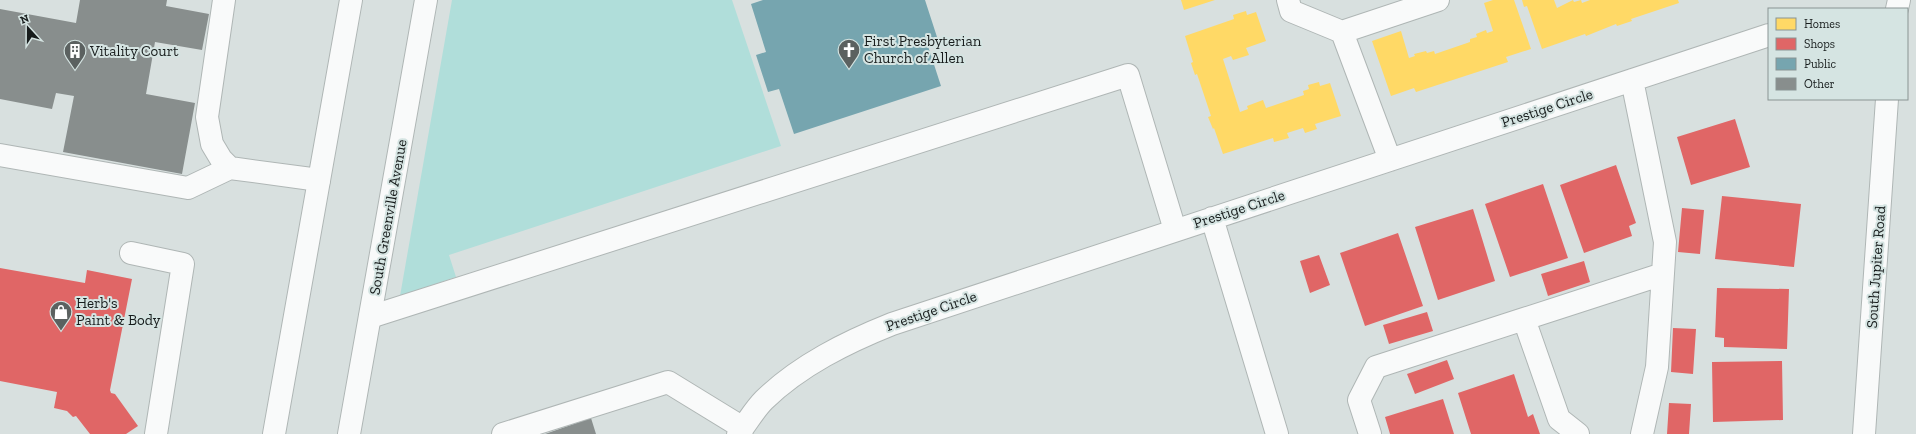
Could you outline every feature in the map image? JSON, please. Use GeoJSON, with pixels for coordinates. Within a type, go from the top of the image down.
{"type":"FeatureCollection","features":[{"type":"Feature","properties":{"kind":"street"},"geometry":{"type":"LineString","coordinates":[[224,0],[207,117],[212,144],[221,159],[230,168]]}},
{"type":"Feature","properties":{"kind":"street"},"geometry":{"type":"LineString","coordinates":[[274,434],[351,0]]}},
{"type":"Feature","properties":{"kind":"street","name":"South Greenville Avenue"},"geometry":{"type":"LineString","coordinates":[[349,434],[426,0]]}},
{"type":"Feature","properties":{"kind":"street"},"geometry":{"type":"LineString","coordinates":[[1288,0],[1291,11],[1342,32],[1438,0]]}},
{"type":"Feature","properties":{"kind":"street"},"geometry":{"type":"LineString","coordinates":[[1342,32],[1390,160]]}},
{"type":"Feature","properties":{"kind":"street","name":"Prestige Circle"},"geometry":{"type":"LineString","coordinates":[[740,431],[764,401],[791,377],[859,337],[892,324],[1768,35]]}},
{"type":"Feature","properties":{"kind":"street"},"geometry":{"type":"LineString","coordinates":[[370,317],[1128,75],[1175,230]]}},
{"type":"Feature","properties":{"kind":"street"},"geometry":{"type":"LineString","coordinates":[[1632,80],[1665,242],[1657,367],[1642,434]]}},
{"type":"Feature","properties":{"kind":"street","name":"South Jupiter Road"},"geometry":{"type":"LineString","coordinates":[[1864,434],[1887,100]]}},
{"type":"Feature","properties":{"kind":"street"},"geometry":{"type":"LineString","coordinates":[[0,155],[188,188],[230,168],[319,180]]}},
{"type":"Feature","properties":{"kind":"street"},"geometry":{"type":"LineString","coordinates":[[1212,218],[1277,434]]}},
{"type":"Feature","properties":{"kind":"street"},"geometry":{"type":"LineString","coordinates":[[131,253],[183,264],[156,434]]}},
{"type":"Feature","properties":{"kind":"street"},"geometry":{"type":"LineString","coordinates":[[1370,434],[1359,400],[1376,367],[1663,274]]}},
{"type":"Feature","properties":{"kind":"street"},"geometry":{"type":"LineString","coordinates":[[1524,319],[1559,419],[1578,434]]}},
{"type":"Feature","properties":{"kind":"street"},"geometry":{"type":"LineString","coordinates":[[503,434],[668,382],[740,431]]}},
{"type":"Feature","properties":{"kind":"shaded area"},"geometry":{"type":"Polygon","coordinates":[[[452,0],[732,0],[781,146],[449,255],[456,277],[400,296],[452,0]]]}},
{"type":"Feature","properties":{"kind":"building: Homes"},"geometry":{"type":"Polygon","coordinates":[[[1181,0],[1215,0],[1184,10],[1181,0]]]}},
{"type":"Feature","properties":{"kind":"building: Homes"},"geometry":{"type":"Polygon","coordinates":[[[1493,0],[1514,0],[1531,49],[1506,57],[1508,62],[1416,92],[1414,88],[1391,96],[1372,41],[1401,31],[1409,58],[1415,56],[1414,54],[1426,51],[1427,53],[1434,51],[1435,54],[1470,42],[1470,39],[1477,37],[1476,34],[1486,30],[1487,33],[1493,31],[1484,3],[1493,0]]]}},
{"type":"Feature","properties":{"kind":"building: Homes"},"geometry":{"type":"Polygon","coordinates":[[[1522,0],[1554,0],[1557,8],[1573,0],[1574,2],[1581,0],[1582,3],[1590,0],[1678,0],[1679,3],[1631,19],[1632,21],[1617,26],[1616,24],[1586,36],[1585,34],[1542,49],[1527,6],[1524,7],[1522,0]]]}},
{"type":"Feature","properties":{"kind":"building: Homes"},"geometry":{"type":"Polygon","coordinates":[[[1246,11],[1247,15],[1256,12],[1266,41],[1246,48],[1249,55],[1233,60],[1231,56],[1223,59],[1240,112],[1248,109],[1247,106],[1263,100],[1266,108],[1304,95],[1303,91],[1309,89],[1308,85],[1319,82],[1320,86],[1330,83],[1341,116],[1315,124],[1317,129],[1305,133],[1303,128],[1287,133],[1289,138],[1274,142],[1273,138],[1223,154],[1214,128],[1213,129],[1208,117],[1211,116],[1197,74],[1195,75],[1191,63],[1193,62],[1185,36],[1234,19],[1233,15],[1246,11]]]}},
{"type":"Feature","properties":{"kind":"building: Shops"},"geometry":{"type":"Polygon","coordinates":[[[1735,119],[1750,167],[1691,185],[1677,137],[1735,119]]]}},
{"type":"Feature","properties":{"kind":"building: Shops"},"geometry":{"type":"Polygon","coordinates":[[[1616,165],[1636,223],[1629,226],[1632,236],[1584,253],[1560,185],[1616,165]]]}},
{"type":"Feature","properties":{"kind":"building: Shops"},"geometry":{"type":"Polygon","coordinates":[[[1543,184],[1568,258],[1510,277],[1485,204],[1543,184]]]}},
{"type":"Feature","properties":{"kind":"building: Shops"},"geometry":{"type":"Polygon","coordinates":[[[1722,196],[1801,204],[1794,267],[1715,259],[1722,196]]]}},
{"type":"Feature","properties":{"kind":"building: Shops"},"geometry":{"type":"Polygon","coordinates":[[[1682,208],[1704,210],[1700,254],[1678,252],[1682,208]]]}},
{"type":"Feature","properties":{"kind":"building: Shops"},"geometry":{"type":"Polygon","coordinates":[[[1473,209],[1495,281],[1438,300],[1415,227],[1473,209]]]}},
{"type":"Feature","properties":{"kind":"building: Shops"},"geometry":{"type":"Polygon","coordinates":[[[1398,233],[1423,306],[1365,326],[1340,253],[1398,233]]]}},
{"type":"Feature","properties":{"kind":"building: Shops"},"geometry":{"type":"Polygon","coordinates":[[[1319,255],[1330,285],[1310,293],[1300,261],[1319,255]]]}},
{"type":"Feature","properties":{"kind":"building: Shops"},"geometry":{"type":"Polygon","coordinates":[[[1584,261],[1590,282],[1548,296],[1541,274],[1584,261]]]}},
{"type":"Feature","properties":{"kind":"building: Shops","name":"Herb's Paint & Body"},"geometry":{"type":"Polygon","coordinates":[[[0,268],[85,283],[87,270],[132,279],[110,390],[111,393],[115,394],[138,426],[126,434],[90,434],[76,416],[73,417],[67,411],[54,408],[57,392],[0,381],[0,268]]]}},
{"type":"Feature","properties":{"kind":"building: Shops"},"geometry":{"type":"Polygon","coordinates":[[[1717,288],[1789,289],[1787,349],[1724,347],[1724,338],[1715,337],[1717,288]]]}},
{"type":"Feature","properties":{"kind":"building: Shops"},"geometry":{"type":"Polygon","coordinates":[[[1427,312],[1433,331],[1389,344],[1383,325],[1427,312]]]}},
{"type":"Feature","properties":{"kind":"building: Shops"},"geometry":{"type":"Polygon","coordinates":[[[1673,328],[1696,329],[1693,374],[1671,372],[1673,328]]]}},
{"type":"Feature","properties":{"kind":"building: Shops"},"geometry":{"type":"Polygon","coordinates":[[[1447,360],[1454,379],[1415,394],[1407,374],[1447,360]]]}},
{"type":"Feature","properties":{"kind":"building: Shops"},"geometry":{"type":"Polygon","coordinates":[[[1782,361],[1783,420],[1713,422],[1712,362],[1782,361]]]}},
{"type":"Feature","properties":{"kind":"building: Shops"},"geometry":{"type":"Polygon","coordinates":[[[1514,374],[1528,417],[1533,414],[1540,434],[1471,434],[1458,393],[1514,374]]]}},
{"type":"Feature","properties":{"kind":"building: Shops"},"geometry":{"type":"Polygon","coordinates":[[[1443,399],[1454,434],[1390,434],[1385,417],[1443,399]]]}},
{"type":"Feature","properties":{"kind":"building: Shops"},"geometry":{"type":"Polygon","coordinates":[[[1669,403],[1691,404],[1689,434],[1667,434],[1669,403]]]}},
{"type":"Feature","properties":{"kind":"building: Public","name":"First Presbyterian Church of Allen"},"geometry":{"type":"Polygon","coordinates":[[[763,0],[925,0],[937,37],[926,40],[941,86],[794,134],[779,89],[768,92],[756,55],[766,52],[751,4],[763,0]]]}},
{"type":"Feature","properties":{"kind":"building: Other","name":"Vitality Court"},"geometry":{"type":"Polygon","coordinates":[[[80,0],[167,0],[166,6],[209,14],[202,50],[155,42],[146,94],[195,103],[182,174],[63,152],[74,96],[56,93],[52,109],[0,99],[0,9],[76,23],[80,0]]]}},
{"type":"Feature","properties":{"kind":"building: Other"},"geometry":{"type":"Polygon","coordinates":[[[591,418],[596,434],[545,434],[591,418]]]}},
{"type":"Feature","properties":{"kind":"place","name":"Vitality Court"},"geometry":{"type":"Point","coordinates":[75,70]}},
{"type":"Feature","properties":{"kind":"place","name":"First Presbyterian Church of Allen"},"geometry":{"type":"Point","coordinates":[849,70]}},
{"type":"Feature","properties":{"kind":"place","name":"Herb's Paint & Body"},"geometry":{"type":"Point","coordinates":[61,332]}}]}
